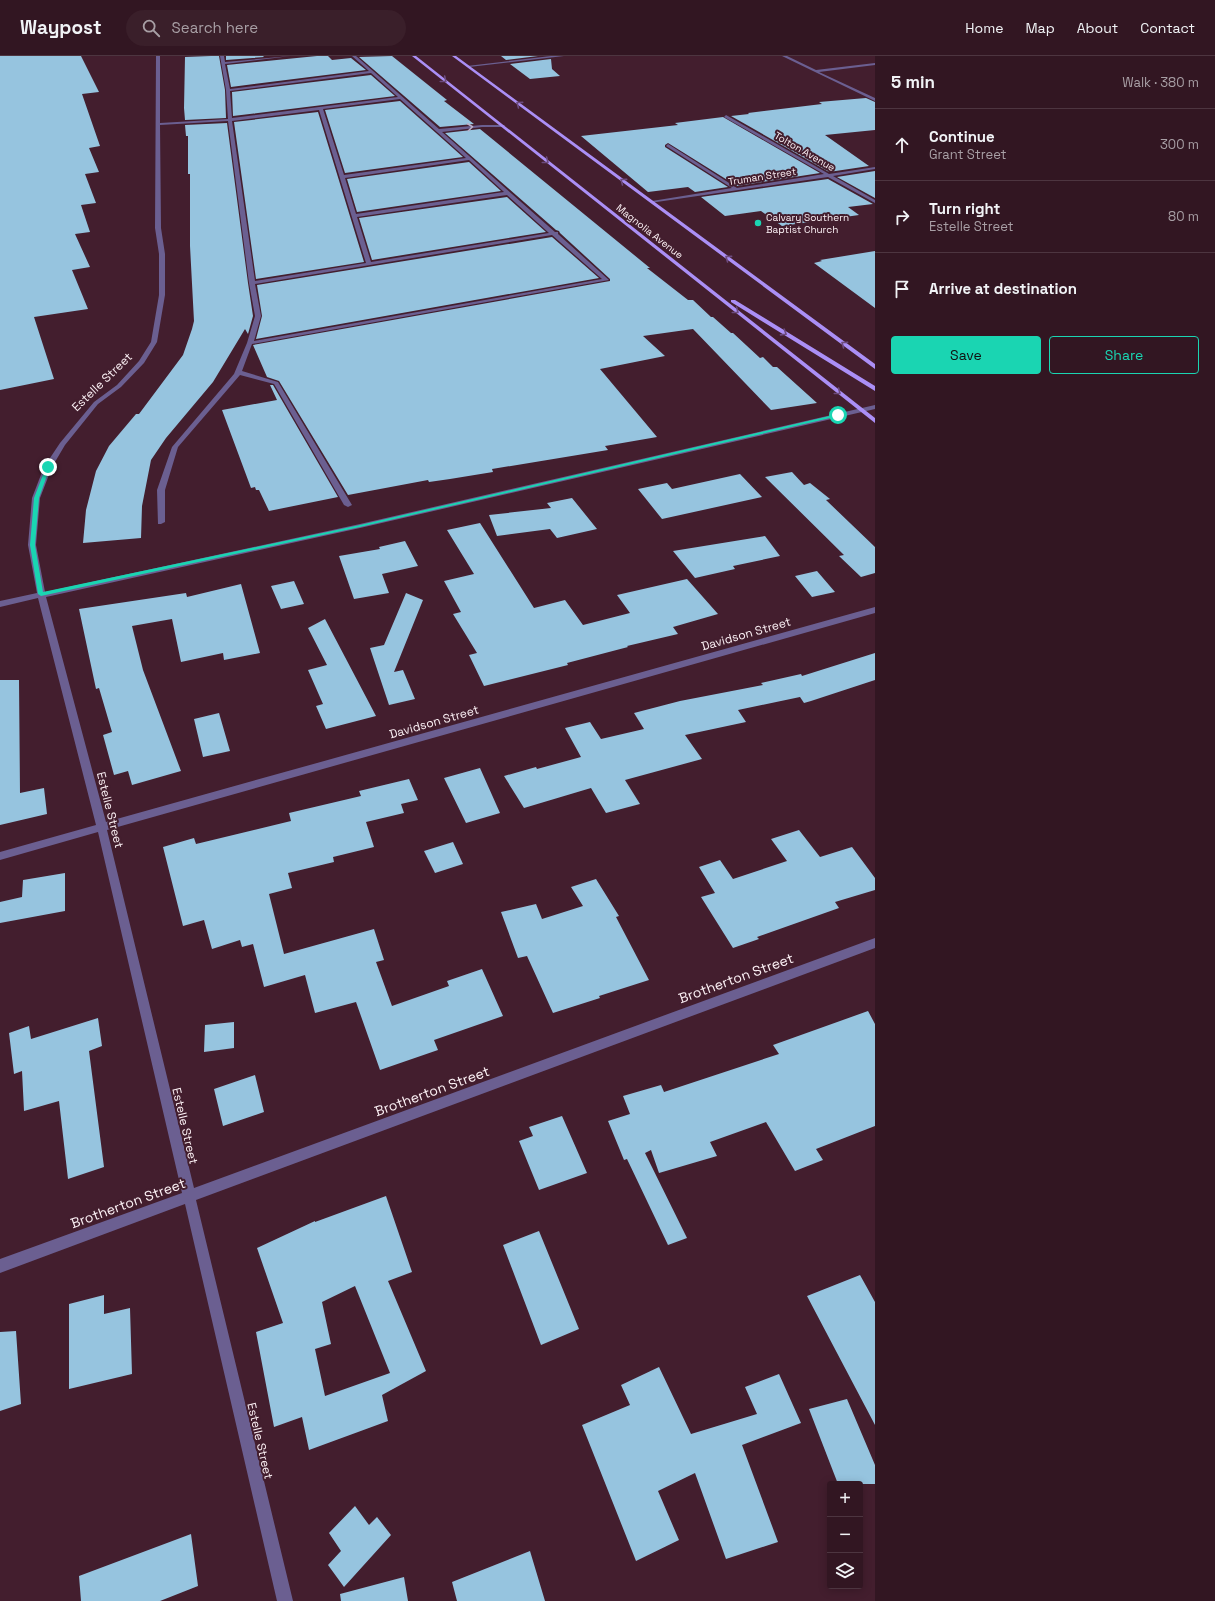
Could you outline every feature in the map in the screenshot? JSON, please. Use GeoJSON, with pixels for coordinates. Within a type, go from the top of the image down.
{"type":"FeatureCollection","features":[{"type":"Feature","properties":{"kind":"main road","name":"Magnolia Avenue"},"geometry":{"type":"LineString","coordinates":[[414,56],[489,119],[503,126],[875,421]]}},
{"type":"Feature","properties":{"kind":"main road","name":"Magnolia Avenue"},"geometry":{"type":"LineString","coordinates":[[454,56],[875,367]]}},
{"type":"Feature","properties":{"kind":"main road"},"geometry":{"type":"LineString","coordinates":[[692,276],[875,389]]}},
{"type":"Feature","properties":{"kind":"main road"},"geometry":{"type":"LineString","coordinates":[[861,410],[875,411]]}},
{"type":"Feature","properties":{"kind":"street","name":"Estelle Street"},"geometry":{"type":"LineString","coordinates":[[158,56],[158,228],[162,254],[162,295],[154,342],[142,362],[119,386],[96,403],[79,422],[62,444],[48,467],[36,498],[32,545],[41,594],[102,828],[285,1601]]}},
{"type":"Feature","properties":{"kind":"street"},"geometry":{"type":"LineString","coordinates":[[161,522],[161,490],[175,447],[238,372],[250,343],[258,316],[252,283],[230,120],[228,90],[222,56]]}},
{"type":"Feature","properties":{"kind":"street"},"geometry":{"type":"LineString","coordinates":[[223,63],[289,56]]}},
{"type":"Feature","properties":{"kind":"street"},"geometry":{"type":"LineString","coordinates":[[250,343],[606,280],[556,233],[437,131],[354,56]]}},
{"type":"Feature","properties":{"kind":"street"},"geometry":{"type":"LineString","coordinates":[[469,66],[562,56]]}},
{"type":"Feature","properties":{"kind":"street"},"geometry":{"type":"LineString","coordinates":[[784,56],[875,100]]}},
{"type":"Feature","properties":{"kind":"street"},"geometry":{"type":"LineString","coordinates":[[815,71],[875,64]]}},
{"type":"Feature","properties":{"kind":"street"},"geometry":{"type":"LineString","coordinates":[[228,90],[371,72]]}},
{"type":"Feature","properties":{"kind":"street"},"geometry":{"type":"LineString","coordinates":[[159,124],[230,120],[400,98]]}},
{"type":"Feature","properties":{"kind":"street"},"geometry":{"type":"LineString","coordinates":[[321,108],[369,264]]}},
{"type":"Feature","properties":{"kind":"street","name":"Tolton Avenue"},"geometry":{"type":"LineString","coordinates":[[726,116],[875,202]]}},
{"type":"Feature","properties":{"kind":"street"},"geometry":{"type":"LineString","coordinates":[[431,125],[438,124]]}},
{"type":"Feature","properties":{"kind":"street"},"geometry":{"type":"LineString","coordinates":[[437,131],[482,126],[503,126]]}},
{"type":"Feature","properties":{"kind":"street"},"geometry":{"type":"LineString","coordinates":[[668,145],[736,189]]}},
{"type":"Feature","properties":{"kind":"street"},"geometry":{"type":"LineString","coordinates":[[342,177],[469,159]]}},
{"type":"Feature","properties":{"kind":"street","name":"Truman Street"},"geometry":{"type":"LineString","coordinates":[[652,202],[875,168]]}},
{"type":"Feature","properties":{"kind":"street"},"geometry":{"type":"LineString","coordinates":[[354,216],[509,193]]}},
{"type":"Feature","properties":{"kind":"street"},"geometry":{"type":"LineString","coordinates":[[252,283],[556,233]]}},
{"type":"Feature","properties":{"kind":"street"},"geometry":{"type":"LineString","coordinates":[[238,372],[276,383],[348,506]]}},
{"type":"Feature","properties":{"kind":"street"},"geometry":{"type":"LineString","coordinates":[[0,604],[360,526],[875,407]]}},
{"type":"Feature","properties":{"kind":"street","name":"Davidson Street"},"geometry":{"type":"LineString","coordinates":[[0,856],[875,610]]}},
{"type":"Feature","properties":{"kind":"street","name":"Brotherton Street"},"geometry":{"type":"LineString","coordinates":[[0,1266],[875,943]]}},
{"type":"Feature","properties":{"kind":"building"},"geometry":{"type":"Polygon","coordinates":[[[0,56],[81,56],[99,92],[82,94],[100,146],[89,148],[99,172],[85,174],[96,203],[81,205],[90,232],[75,234],[90,267],[72,270],[88,309],[34,317],[54,379],[0,390],[0,56]]]}},
{"type":"Feature","properties":{"kind":"building"},"geometry":{"type":"Polygon","coordinates":[[[219,56],[225,90],[226,118],[185,120],[185,57],[219,56]]]}},
{"type":"Feature","properties":{"kind":"building"},"geometry":{"type":"Polygon","coordinates":[[[226,56],[263,56],[264,57],[226,60],[226,56]]]}},
{"type":"Feature","properties":{"kind":"building"},"geometry":{"type":"Polygon","coordinates":[[[328,56],[332,60],[351,58],[366,70],[231,87],[227,65],[328,56]]]}},
{"type":"Feature","properties":{"kind":"building"},"geometry":{"type":"Polygon","coordinates":[[[392,56],[447,100],[444,101],[474,124],[440,127],[359,57],[392,56]]]}},
{"type":"Feature","properties":{"kind":"building"},"geometry":{"type":"Polygon","coordinates":[[[501,56],[538,56],[506,60],[501,56]]]}},
{"type":"Feature","properties":{"kind":"building"},"geometry":{"type":"Polygon","coordinates":[[[551,59],[552,69],[560,76],[530,79],[510,64],[551,59]]]}},
{"type":"Feature","properties":{"kind":"building"},"geometry":{"type":"Polygon","coordinates":[[[371,75],[395,96],[233,116],[232,92],[371,75]]]}},
{"type":"Feature","properties":{"kind":"building"},"geometry":{"type":"Polygon","coordinates":[[[866,98],[875,102],[875,130],[825,135],[869,166],[829,172],[731,116],[822,104],[819,102],[866,98]]]}},
{"type":"Feature","properties":{"kind":"building"},"geometry":{"type":"Polygon","coordinates":[[[400,101],[463,157],[345,173],[325,110],[400,101]]]}},
{"type":"Feature","properties":{"kind":"building"},"geometry":{"type":"Polygon","coordinates":[[[318,112],[364,262],[256,279],[234,122],[318,112]]]}},
{"type":"Feature","properties":{"kind":"building"},"geometry":{"type":"Polygon","coordinates":[[[723,117],[820,173],[737,186],[668,143],[665,147],[728,187],[695,192],[688,187],[648,192],[581,136],[678,125],[675,123],[723,117]]]}},
{"type":"Feature","properties":{"kind":"building"},"geometry":{"type":"Polygon","coordinates":[[[227,123],[253,316],[248,334],[245,329],[213,382],[166,438],[151,460],[142,506],[141,538],[83,543],[86,510],[96,471],[109,446],[136,414],[139,414],[183,355],[194,321],[190,246],[190,174],[188,174],[188,136],[186,136],[185,125],[227,123]]]}},
{"type":"Feature","properties":{"kind":"building"},"geometry":{"type":"Polygon","coordinates":[[[480,129],[650,268],[647,268],[688,300],[693,300],[711,317],[733,333],[760,358],[763,357],[773,367],[777,367],[817,403],[771,410],[693,329],[643,336],[665,356],[600,369],[657,437],[605,446],[608,450],[492,469],[493,472],[429,482],[428,480],[348,495],[279,381],[267,377],[253,345],[610,281],[610,279],[559,231],[445,133],[480,129]]]}},
{"type":"Feature","properties":{"kind":"building"},"geometry":{"type":"Polygon","coordinates":[[[469,162],[501,191],[357,212],[347,179],[469,162]]]}},
{"type":"Feature","properties":{"kind":"building"},"geometry":{"type":"Polygon","coordinates":[[[875,171],[875,198],[837,177],[875,171]]]}},
{"type":"Feature","properties":{"kind":"building"},"geometry":{"type":"Polygon","coordinates":[[[828,179],[873,204],[848,207],[859,215],[782,226],[761,211],[725,216],[701,197],[828,179]]]}},
{"type":"Feature","properties":{"kind":"building"},"geometry":{"type":"Polygon","coordinates":[[[507,197],[546,232],[372,260],[359,218],[507,197]]]}},
{"type":"Feature","properties":{"kind":"building"},"geometry":{"type":"Polygon","coordinates":[[[552,237],[599,278],[256,339],[262,316],[257,285],[552,237]]]}},
{"type":"Feature","properties":{"kind":"building"},"geometry":{"type":"Polygon","coordinates":[[[875,251],[875,308],[814,263],[822,261],[820,260],[875,251]]]}},
{"type":"Feature","properties":{"kind":"building"},"geometry":{"type":"Polygon","coordinates":[[[270,385],[273,385],[338,497],[269,511],[259,490],[256,490],[255,487],[251,488],[222,410],[277,400],[270,385]]]}},
{"type":"Feature","properties":{"kind":"building"},"geometry":{"type":"Polygon","coordinates":[[[792,472],[804,485],[810,483],[830,499],[826,500],[875,547],[875,573],[861,577],[839,556],[844,555],[765,477],[792,472]]]}},
{"type":"Feature","properties":{"kind":"building"},"geometry":{"type":"Polygon","coordinates":[[[740,474],[762,497],[662,519],[638,489],[667,483],[672,489],[740,474]]]}},
{"type":"Feature","properties":{"kind":"building"},"geometry":{"type":"Polygon","coordinates":[[[572,498],[597,529],[557,538],[550,529],[497,536],[489,515],[551,508],[547,503],[572,498]]]}},
{"type":"Feature","properties":{"kind":"building"},"geometry":{"type":"Polygon","coordinates":[[[480,523],[534,608],[565,600],[583,625],[630,613],[617,595],[687,579],[718,614],[673,627],[678,634],[627,646],[628,647],[567,663],[568,665],[484,686],[469,655],[477,653],[453,614],[461,612],[444,581],[474,574],[447,530],[480,523]]]}},
{"type":"Feature","properties":{"kind":"building"},"geometry":{"type":"Polygon","coordinates":[[[765,536],[780,556],[733,566],[735,569],[695,578],[673,551],[765,536]]]}},
{"type":"Feature","properties":{"kind":"building"},"geometry":{"type":"Polygon","coordinates":[[[405,541],[418,566],[382,574],[389,593],[354,599],[339,556],[380,549],[379,547],[405,541]]]}},
{"type":"Feature","properties":{"kind":"building"},"geometry":{"type":"Polygon","coordinates":[[[817,571],[835,592],[812,597],[795,576],[817,571]]]}},
{"type":"Feature","properties":{"kind":"building"},"geometry":{"type":"Polygon","coordinates":[[[294,581],[304,604],[281,609],[271,586],[294,581]]]}},
{"type":"Feature","properties":{"kind":"building"},"geometry":{"type":"Polygon","coordinates":[[[241,584],[260,653],[224,660],[223,653],[181,662],[172,619],[132,626],[143,670],[181,771],[132,785],[128,771],[114,775],[103,735],[112,732],[99,688],[96,689],[79,609],[186,593],[187,597],[241,584]]]}},
{"type":"Feature","properties":{"kind":"building"},"geometry":{"type":"Polygon","coordinates":[[[406,593],[423,600],[394,672],[403,670],[415,699],[389,705],[370,648],[384,645],[406,593]]]}},
{"type":"Feature","properties":{"kind":"building"},"geometry":{"type":"Polygon","coordinates":[[[325,619],[376,716],[326,729],[316,706],[323,704],[308,670],[327,665],[308,628],[325,619]]]}},
{"type":"Feature","properties":{"kind":"building"},"geometry":{"type":"Polygon","coordinates":[[[875,653],[875,680],[804,703],[800,697],[738,710],[746,722],[685,735],[702,759],[625,780],[640,804],[606,813],[591,788],[524,808],[504,776],[581,757],[565,728],[590,722],[601,739],[644,729],[634,713],[680,701],[763,685],[761,683],[801,674],[802,676],[875,653]]]}},
{"type":"Feature","properties":{"kind":"building"},"geometry":{"type":"Polygon","coordinates":[[[0,680],[19,680],[20,793],[44,788],[47,814],[0,825],[0,680]]]}},
{"type":"Feature","properties":{"kind":"building"},"geometry":{"type":"Polygon","coordinates":[[[219,713],[230,751],[203,757],[194,719],[219,713]]]}},
{"type":"Feature","properties":{"kind":"building"},"geometry":{"type":"Polygon","coordinates":[[[480,768],[500,813],[466,823],[444,778],[480,768]]]}},
{"type":"Feature","properties":{"kind":"building"},"geometry":{"type":"Polygon","coordinates":[[[409,779],[418,800],[401,804],[404,813],[366,822],[374,847],[333,857],[334,862],[288,873],[292,888],[269,894],[284,954],[374,929],[384,960],[376,962],[392,1006],[449,986],[447,981],[482,969],[503,1016],[434,1040],[438,1050],[380,1070],[356,1002],[315,1013],[305,975],[264,987],[253,944],[242,947],[240,940],[212,949],[204,920],[183,926],[163,847],[194,838],[196,844],[291,821],[289,813],[361,796],[359,791],[409,779]]]}},
{"type":"Feature","properties":{"kind":"building"},"geometry":{"type":"Polygon","coordinates":[[[799,830],[820,857],[852,847],[875,878],[875,890],[835,902],[839,908],[757,937],[759,939],[733,948],[701,897],[715,893],[699,867],[720,860],[733,879],[787,861],[771,839],[799,830]]]}},
{"type":"Feature","properties":{"kind":"building"},"geometry":{"type":"Polygon","coordinates":[[[453,842],[463,864],[435,873],[424,851],[453,842]]]}},
{"type":"Feature","properties":{"kind":"building"},"geometry":{"type":"Polygon","coordinates":[[[65,873],[65,911],[0,923],[0,902],[22,897],[23,880],[65,873]]]}},
{"type":"Feature","properties":{"kind":"building"},"geometry":{"type":"Polygon","coordinates":[[[596,879],[619,916],[616,917],[649,980],[553,1013],[527,956],[518,958],[501,912],[536,904],[542,919],[583,906],[571,887],[596,879]]]}},
{"type":"Feature","properties":{"kind":"building"},"geometry":{"type":"Polygon","coordinates":[[[868,1011],[875,1024],[875,1126],[816,1149],[823,1160],[795,1171],[766,1122],[710,1142],[717,1156],[659,1173],[651,1150],[645,1153],[687,1238],[668,1245],[627,1159],[624,1160],[608,1121],[630,1114],[623,1096],[661,1085],[664,1092],[779,1054],[773,1045],[868,1011]]]}},
{"type":"Feature","properties":{"kind":"building"},"geometry":{"type":"Polygon","coordinates":[[[98,1018],[102,1046],[89,1051],[104,1167],[68,1179],[59,1101],[24,1111],[22,1071],[14,1074],[9,1033],[29,1026],[31,1039],[98,1018]]]}},
{"type":"Feature","properties":{"kind":"building"},"geometry":{"type":"Polygon","coordinates":[[[234,1022],[234,1048],[204,1052],[205,1025],[234,1022]]]}},
{"type":"Feature","properties":{"kind":"building"},"geometry":{"type":"Polygon","coordinates":[[[255,1075],[264,1112],[223,1126],[214,1089],[255,1075]]]}},
{"type":"Feature","properties":{"kind":"building"},"geometry":{"type":"Polygon","coordinates":[[[562,1116],[587,1173],[539,1190],[519,1141],[533,1136],[529,1127],[562,1116]]]}},
{"type":"Feature","properties":{"kind":"building"},"geometry":{"type":"Polygon","coordinates":[[[386,1196],[412,1272],[388,1281],[426,1371],[382,1395],[388,1421],[309,1450],[302,1417],[274,1427],[256,1332],[283,1323],[257,1248],[315,1222],[386,1196]],[[355,1286],[322,1302],[331,1344],[315,1349],[325,1396],[390,1373],[355,1286]]]}},
{"type":"Feature","properties":{"kind":"building"},"geometry":{"type":"Polygon","coordinates":[[[539,1231],[579,1329],[541,1345],[503,1245],[539,1231]]]}},
{"type":"Feature","properties":{"kind":"building"},"geometry":{"type":"Polygon","coordinates":[[[860,1275],[875,1302],[875,1425],[807,1296],[860,1275]]]}},
{"type":"Feature","properties":{"kind":"building"},"geometry":{"type":"Polygon","coordinates":[[[104,1295],[104,1314],[130,1308],[132,1374],[69,1389],[69,1304],[104,1295]]]}},
{"type":"Feature","properties":{"kind":"building"},"geometry":{"type":"Polygon","coordinates":[[[16,1331],[21,1404],[0,1411],[0,1332],[16,1331]]]}},
{"type":"Feature","properties":{"kind":"building"},"geometry":{"type":"Polygon","coordinates":[[[659,1367],[691,1434],[757,1414],[745,1387],[779,1374],[801,1423],[742,1445],[778,1542],[726,1559],[695,1473],[658,1491],[679,1540],[636,1561],[582,1425],[630,1405],[621,1385],[659,1367]]]}},
{"type":"Feature","properties":{"kind":"building"},"geometry":{"type":"Polygon","coordinates":[[[847,1399],[875,1465],[875,1484],[863,1484],[863,1481],[837,1481],[809,1409],[847,1399]]]}},
{"type":"Feature","properties":{"kind":"building"},"geometry":{"type":"Polygon","coordinates":[[[355,1506],[369,1525],[377,1517],[391,1535],[344,1587],[328,1565],[341,1551],[329,1533],[355,1506]]]}},
{"type":"Feature","properties":{"kind":"building"},"geometry":{"type":"Polygon","coordinates":[[[191,1534],[198,1586],[160,1601],[81,1601],[79,1576],[191,1534]]]}},
{"type":"Feature","properties":{"kind":"building"},"geometry":{"type":"Polygon","coordinates":[[[530,1551],[545,1601],[457,1601],[452,1582],[530,1551]]]}},
{"type":"Feature","properties":{"kind":"building"},"geometry":{"type":"Polygon","coordinates":[[[404,1577],[408,1601],[341,1601],[340,1594],[404,1577]]]}},
{"type":"Feature","properties":{"kind":"place","name":"Calvary Southern Baptist Church"},"geometry":{"type":"Point","coordinates":[758,223]}},
{"type":"Feature","properties":{"kind":"route"},"geometry":{"type":"LineString","coordinates":[[48,467],[36,498],[32,545],[41,594],[360,526],[838,415]]}}]}
